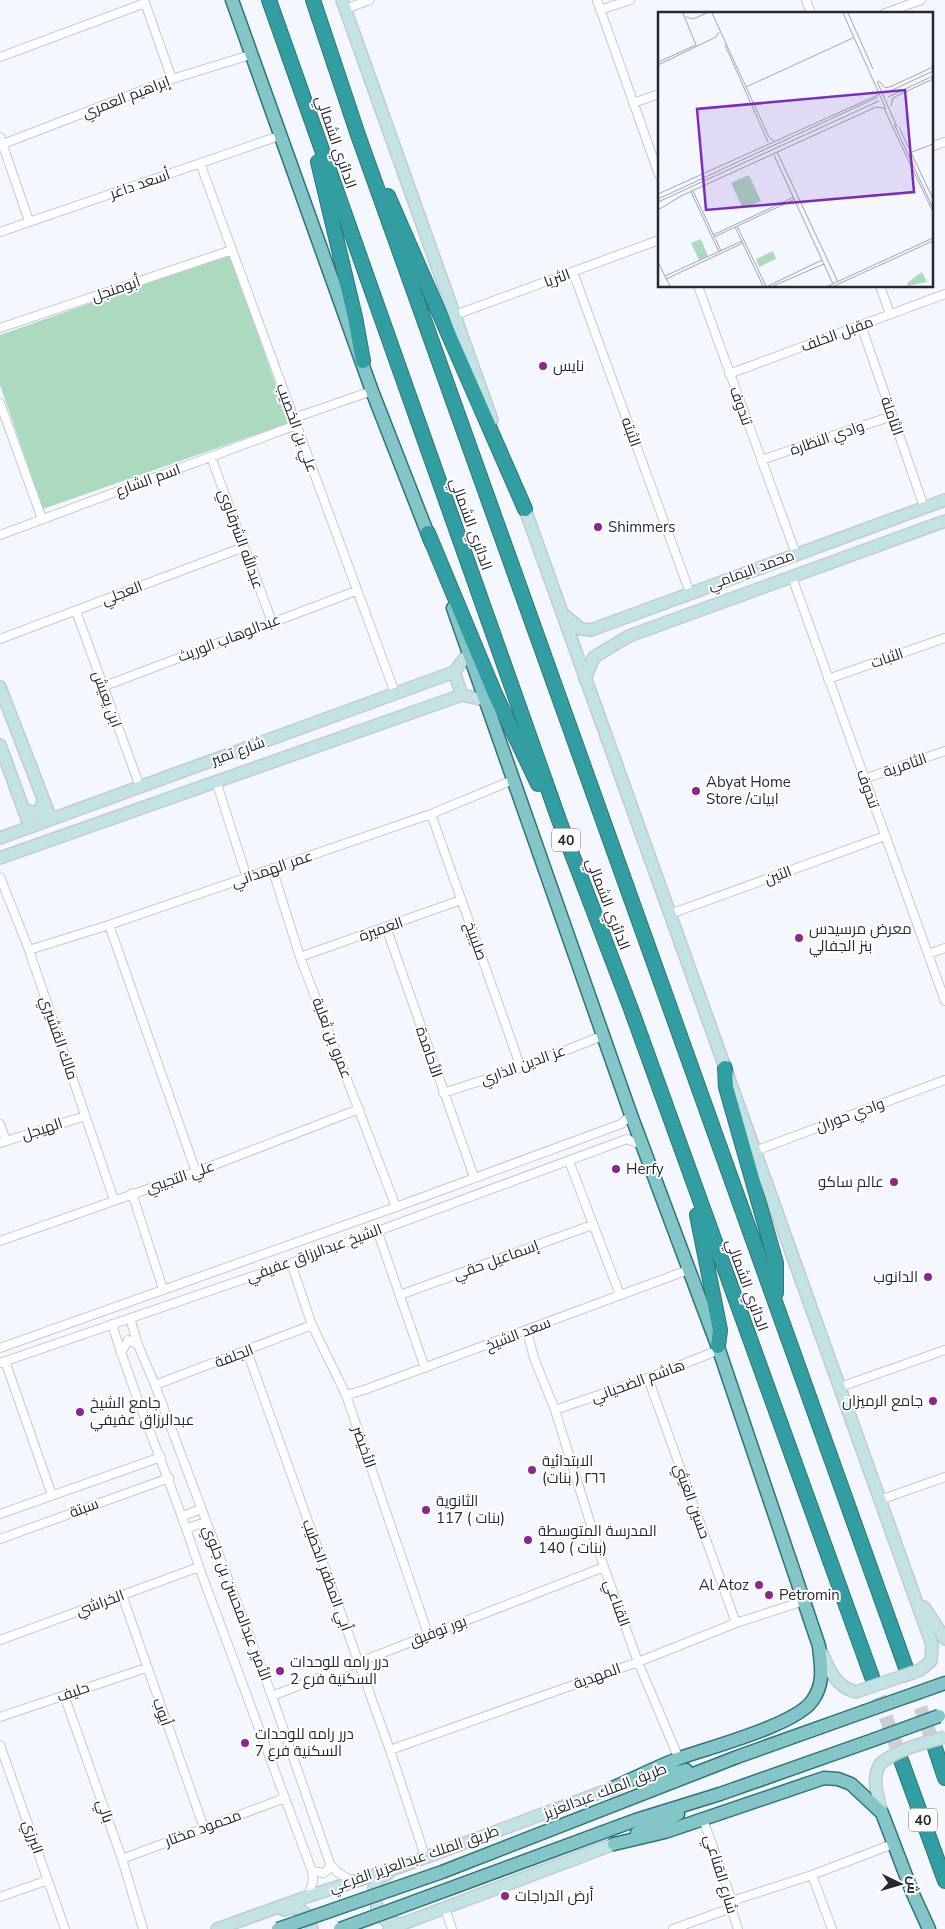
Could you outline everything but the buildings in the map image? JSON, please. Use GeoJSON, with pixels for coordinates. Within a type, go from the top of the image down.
{"type":"FeatureCollection","features":[{"type":"Feature","properties":{"kind":"highway","name":"الدائري الشمالي"},"geometry":{"type":"LineString","coordinates":[[269,0],[559,820],[631,1009],[872,1677]]}},
{"type":"Feature","properties":{"kind":"highway","name":"الدائري الشمالي"},"geometry":{"type":"LineString","coordinates":[[313,0],[358,135],[906,1668]]}},
{"type":"Feature","properties":{"kind":"highway"},"geometry":{"type":"LineString","coordinates":[[300,86],[355,317],[363,362]]}},
{"type":"Feature","properties":{"kind":"highway"},"geometry":{"type":"LineString","coordinates":[[358,135],[398,217],[525,509]]}},
{"type":"Feature","properties":{"kind":"highway"},"geometry":{"type":"LineString","coordinates":[[428,533],[495,694],[536,781],[559,820]]}},
{"type":"Feature","properties":{"kind":"highway"},"geometry":{"type":"LineString","coordinates":[[725,1068],[726,1087],[776,1263],[776,1302]]}},
{"type":"Feature","properties":{"kind":"highway"},"geometry":{"type":"LineString","coordinates":[[694,1184],[695,1204],[720,1330],[719,1348]]}},
{"type":"Feature","properties":{"kind":"highway"},"geometry":{"type":"LineString","coordinates":[[935,1748],[945,1778]]}},
{"type":"Feature","properties":{"kind":"highway","name":"40"},"geometry":{"type":"LineString","coordinates":[[901,1760],[945,1881]]}},
{"type":"Feature","properties":{"kind":"main road"},"geometry":{"type":"LineString","coordinates":[[232,0],[279,136],[372,391],[428,533],[468,654],[602,1036],[626,1120],[642,1145],[719,1348],[819,1646],[822,1682],[812,1703],[798,1715],[778,1724],[679,1759],[610,1789]]}},
{"type":"Feature","properties":{"kind":"main road","name":"طريق الملك عبدالعزيز"},"geometry":{"type":"LineString","coordinates":[[278,1929],[442,1872],[737,1757],[945,1683]]}},
{"type":"Feature","properties":{"kind":"main road"},"geometry":{"type":"LineString","coordinates":[[340,1929],[636,1820],[720,1794],[942,1715]]}},
{"type":"Feature","properties":{"kind":"main road"},"geometry":{"type":"LineString","coordinates":[[610,1789],[737,1757]]}},
{"type":"Feature","properties":{"kind":"main road"},"geometry":{"type":"LineString","coordinates":[[614,1844],[665,1832],[824,1778],[838,1779],[851,1784],[882,1813],[929,1929]]}},
{"type":"Feature","properties":{"kind":"main road"},"geometry":{"type":"LineString","coordinates":[[614,1844],[720,1794]]}},
{"type":"Feature","properties":{"kind":"street"},"geometry":{"type":"LineString","coordinates":[[370,0],[343,5],[932,1645],[930,1661],[920,1670],[856,1692],[842,1686],[831,1673],[819,1646]]}},
{"type":"Feature","properties":{"kind":"street"},"geometry":{"type":"LineString","coordinates":[[597,0],[658,172]]}},
{"type":"Feature","properties":{"kind":"street"},"geometry":{"type":"LineString","coordinates":[[600,10],[630,0]]}},
{"type":"Feature","properties":{"kind":"street"},"geometry":{"type":"LineString","coordinates":[[806,0],[810,12]]}},
{"type":"Feature","properties":{"kind":"street"},"geometry":{"type":"LineString","coordinates":[[888,12],[921,0]]}},
{"type":"Feature","properties":{"kind":"street"},"geometry":{"type":"LineString","coordinates":[[0,57],[145,2],[172,79]]}},
{"type":"Feature","properties":{"kind":"street","name":"إبراهيم العمري"},"geometry":{"type":"LineString","coordinates":[[1,140],[172,79],[250,55]]}},
{"type":"Feature","properties":{"kind":"street"},"geometry":{"type":"LineString","coordinates":[[633,103],[658,94]]}},
{"type":"Feature","properties":{"kind":"street","name":"أسعد داغر"},"geometry":{"type":"LineString","coordinates":[[0,232],[279,136]]}},
{"type":"Feature","properties":{"kind":"street"},"geometry":{"type":"LineString","coordinates":[[1,140],[29,222]]}},
{"type":"Feature","properties":{"kind":"street"},"geometry":{"type":"LineString","coordinates":[[932,146],[945,142]]}},
{"type":"Feature","properties":{"kind":"street","name":"علي بن الخصيب"},"geometry":{"type":"LineString","coordinates":[[200,163],[394,693]]}},
{"type":"Feature","properties":{"kind":"street","name":"الثريا"},"geometry":{"type":"LineString","coordinates":[[455,315],[658,240]]}},
{"type":"Feature","properties":{"kind":"street","name":"أبومنجل"},"geometry":{"type":"LineString","coordinates":[[0,328],[232,250]]}},
{"type":"Feature","properties":{"kind":"street","name":"الثبته"},"geometry":{"type":"LineString","coordinates":[[573,272],[690,593]]}},
{"type":"Feature","properties":{"kind":"street","name":"تندوف"},"geometry":{"type":"LineString","coordinates":[[699,288],[796,554]]}},
{"type":"Feature","properties":{"kind":"street"},"geometry":{"type":"LineString","coordinates":[[881,288],[890,314]]}},
{"type":"Feature","properties":{"kind":"street","name":"مقبل الخلف"},"geometry":{"type":"LineString","coordinates":[[729,374],[945,294]]}},
{"type":"Feature","properties":{"kind":"street","name":"الثاملة"},"geometry":{"type":"LineString","coordinates":[[861,325],[924,507]]}},
{"type":"Feature","properties":{"kind":"street","name":"اسم الشارع"},"geometry":{"type":"LineString","coordinates":[[0,535],[211,456],[372,391]]}},
{"type":"Feature","properties":{"kind":"street"},"geometry":{"type":"LineString","coordinates":[[0,403],[42,519]]}},
{"type":"Feature","properties":{"kind":"street","name":"وادي النظارة"},"geometry":{"type":"LineString","coordinates":[[762,460],[892,416]]}},
{"type":"Feature","properties":{"kind":"street","name":"عبدالله الشرقاوي"},"geometry":{"type":"LineString","coordinates":[[211,456],[272,622]]}},
{"type":"Feature","properties":{"kind":"street","name":"محمد اليمامي"},"geometry":{"type":"LineString","coordinates":[[562,613],[581,629],[591,630],[945,500]]}},
{"type":"Feature","properties":{"kind":"street","name":"محمد اليمامي"},"geometry":{"type":"LineString","coordinates":[[585,679],[594,657],[629,636],[945,521]]}},
{"type":"Feature","properties":{"kind":"street","name":"العجلي"},"geometry":{"type":"LineString","coordinates":[[0,638],[244,548]]}},
{"type":"Feature","properties":{"kind":"street","name":"تندوف"},"geometry":{"type":"LineString","coordinates":[[792,577],[945,1002]]}},
{"type":"Feature","properties":{"kind":"street","name":"عبدالوهاب الوريث"},"geometry":{"type":"LineString","coordinates":[[102,687],[356,591]]}},
{"type":"Feature","properties":{"kind":"street","name":"ابن يعيش"},"geometry":{"type":"LineString","coordinates":[[76,611],[102,687],[140,787]]}},
{"type":"Feature","properties":{"kind":"street"},"geometry":{"type":"LineString","coordinates":[[622,618],[618,630],[619,635],[620,637],[629,636]]}},
{"type":"Feature","properties":{"kind":"street","name":"الثبات"},"geometry":{"type":"LineString","coordinates":[[828,678],[945,638]]}},
{"type":"Feature","properties":{"kind":"street"},"geometry":{"type":"LineString","coordinates":[[462,695],[454,672],[468,654]]}},
{"type":"Feature","properties":{"kind":"street","name":"شارع تمير"},"geometry":{"type":"LineString","coordinates":[[0,838],[454,672]]}},
{"type":"Feature","properties":{"kind":"street"},"geometry":{"type":"LineString","coordinates":[[0,686],[51,819]]}},
{"type":"Feature","properties":{"kind":"street"},"geometry":{"type":"LineString","coordinates":[[0,858],[462,695],[484,700]]}},
{"type":"Feature","properties":{"kind":"street"},"geometry":{"type":"LineString","coordinates":[[0,745],[30,827]]}},
{"type":"Feature","properties":{"kind":"street","name":"الثامرية"},"geometry":{"type":"LineString","coordinates":[[864,778],[945,751]]}},
{"type":"Feature","properties":{"kind":"street","name":"عمر الهمذاني"},"geometry":{"type":"LineString","coordinates":[[29,950],[109,925],[431,814],[513,780]]}},
{"type":"Feature","properties":{"kind":"street"},"geometry":{"type":"LineString","coordinates":[[216,781],[247,878]]}},
{"type":"Feature","properties":{"kind":"street"},"geometry":{"type":"LineString","coordinates":[[24,809],[38,814],[43,801]]}},
{"type":"Feature","properties":{"kind":"street"},"geometry":{"type":"LineString","coordinates":[[94,804],[100,823]]}},
{"type":"Feature","properties":{"kind":"street"},"geometry":{"type":"LineString","coordinates":[[79,810],[85,828]]}},
{"type":"Feature","properties":{"kind":"street","name":"صليبيخ"},"geometry":{"type":"LineString","coordinates":[[431,814],[521,1068]]}},
{"type":"Feature","properties":{"kind":"street","name":"التين"},"geometry":{"type":"LineString","coordinates":[[670,914],[885,836]]}},
{"type":"Feature","properties":{"kind":"street","name":"عمرو بن ثعلبة"},"geometry":{"type":"LineString","coordinates":[[272,868],[300,957],[360,1109],[396,1207]]}},
{"type":"Feature","properties":{"kind":"street","name":"مالك القشيري"},"geometry":{"type":"LineString","coordinates":[[0,877],[29,950],[114,1200]]}},
{"type":"Feature","properties":{"kind":"street","name":"العميرة"},"geometry":{"type":"LineString","coordinates":[[300,957],[461,900]]}},
{"type":"Feature","properties":{"kind":"street"},"geometry":{"type":"LineString","coordinates":[[109,925],[196,1172]]}},
{"type":"Feature","properties":{"kind":"street","name":"الأحامدة"},"geometry":{"type":"LineString","coordinates":[[386,927],[474,1177]]}},
{"type":"Feature","properties":{"kind":"street"},"geometry":{"type":"LineString","coordinates":[[928,954],[945,948]]}},
{"type":"Feature","properties":{"kind":"street","name":"عز الدين الذاري"},"geometry":{"type":"LineString","coordinates":[[443,1093],[521,1068],[602,1036]]}},
{"type":"Feature","properties":{"kind":"street","name":"وادي حوران"},"geometry":{"type":"LineString","coordinates":[[755,1151],[945,1080]]}},
{"type":"Feature","properties":{"kind":"street","name":"علي التجيبي"},"geometry":{"type":"LineString","coordinates":[[0,1241],[196,1172],[360,1109]]}},
{"type":"Feature","properties":{"kind":"street","name":"الهيجل"},"geometry":{"type":"LineString","coordinates":[[3,1142],[85,1116]]}},
{"type":"Feature","properties":{"kind":"street"},"geometry":{"type":"LineString","coordinates":[[626,1120],[627,1140],[642,1145]]}},
{"type":"Feature","properties":{"kind":"street","name":"الشيخ عبدالرزاق عفيفي"},"geometry":{"type":"LineString","coordinates":[[0,1348],[396,1207],[626,1120]]}},
{"type":"Feature","properties":{"kind":"street"},"geometry":{"type":"LineString","coordinates":[[0,1124],[3,1142]]}},
{"type":"Feature","properties":{"kind":"street","name":"الشيخ عبدالرزاق عفيفي"},"geometry":{"type":"LineString","coordinates":[[3,1362],[291,1263],[627,1140]]}},
{"type":"Feature","properties":{"kind":"street"},"geometry":{"type":"LineString","coordinates":[[569,1161],[620,1295]]}},
{"type":"Feature","properties":{"kind":"street"},"geometry":{"type":"LineString","coordinates":[[132,1193],[163,1289]]}},
{"type":"Feature","properties":{"kind":"street","name":"إسماعيل حقي"},"geometry":{"type":"LineString","coordinates":[[400,1295],[592,1224]]}},
{"type":"Feature","properties":{"kind":"street"},"geometry":{"type":"LineString","coordinates":[[378,1230],[425,1368]]}},
{"type":"Feature","properties":{"kind":"street","name":"الأخيضر"},"geometry":{"type":"LineString","coordinates":[[291,1263],[312,1325],[346,1395],[428,1634]]}},
{"type":"Feature","properties":{"kind":"street","name":"سعد الشيخ"},"geometry":{"type":"LineString","coordinates":[[346,1395],[527,1331],[688,1270]]}},
{"type":"Feature","properties":{"kind":"street","name":"الأمير عبدالمحسن بن جلوي"},"geometry":{"type":"LineString","coordinates":[[130,1318],[138,1345],[155,1385],[272,1696],[330,1864]]}},
{"type":"Feature","properties":{"kind":"street","name":"الأمير عبدالمحسن بن جلوي"},"geometry":{"type":"LineString","coordinates":[[112,1324],[121,1354],[169,1478],[199,1566],[312,1871],[313,1880],[309,1896]]}},
{"type":"Feature","properties":{"kind":"street","name":"الجلفة"},"geometry":{"type":"LineString","coordinates":[[155,1385],[312,1325]]}},
{"type":"Feature","properties":{"kind":"street","name":"القناعي"},"geometry":{"type":"LineString","coordinates":[[527,1331],[534,1358],[556,1410],[604,1567],[638,1662],[679,1759]]}},
{"type":"Feature","properties":{"kind":"street"},"geometry":{"type":"LineString","coordinates":[[121,1354],[128,1340],[138,1345]]}},
{"type":"Feature","properties":{"kind":"street","name":"هاشم الضحياني"},"geometry":{"type":"LineString","coordinates":[[556,1410],[648,1378],[719,1348]]}},
{"type":"Feature","properties":{"kind":"street"},"geometry":{"type":"LineString","coordinates":[[840,1387],[945,1350]]}},
{"type":"Feature","properties":{"kind":"street","name":"أبي المظفر الخطيب"},"geometry":{"type":"LineString","coordinates":[[247,1351],[426,1856]]}},
{"type":"Feature","properties":{"kind":"street"},"geometry":{"type":"LineString","coordinates":[[3,1362],[52,1495]]}},
{"type":"Feature","properties":{"kind":"street","name":"حسين الغيثي"},"geometry":{"type":"LineString","coordinates":[[648,1378],[736,1623]]}},
{"type":"Feature","properties":{"kind":"street","name":"سبتة"},"geometry":{"type":"LineString","coordinates":[[0,1514],[161,1457]]}},
{"type":"Feature","properties":{"kind":"street"},"geometry":{"type":"LineString","coordinates":[[880,1500],[945,1477]]}},
{"type":"Feature","properties":{"kind":"street","name":"سبتة"},"geometry":{"type":"LineString","coordinates":[[0,1539],[169,1478]]}},
{"type":"Feature","properties":{"kind":"street"},"geometry":{"type":"LineString","coordinates":[[183,1516],[201,1509]]}},
{"type":"Feature","properties":{"kind":"street"},"geometry":{"type":"LineString","coordinates":[[187,1528],[206,1522]]}},
{"type":"Feature","properties":{"kind":"street","name":"الخراشي"},"geometry":{"type":"LineString","coordinates":[[0,1640],[199,1566]]}},
{"type":"Feature","properties":{"kind":"street","name":"بور توفيق"},"geometry":{"type":"LineString","coordinates":[[272,1696],[604,1567]]}},
{"type":"Feature","properties":{"kind":"street"},"geometry":{"type":"LineString","coordinates":[[910,1583],[945,1639]]}},
{"type":"Feature","properties":{"kind":"street","name":"أيوب"},"geometry":{"type":"LineString","coordinates":[[122,1595],[146,1668],[204,1828]]}},
{"type":"Feature","properties":{"kind":"street","name":"المهدية"},"geometry":{"type":"LineString","coordinates":[[390,1750],[638,1662],[736,1623],[804,1601]]}},
{"type":"Feature","properties":{"kind":"street","name":"حليف"},"geometry":{"type":"LineString","coordinates":[[0,1717],[146,1668]]}},
{"type":"Feature","properties":{"kind":"street","name":"بالي"},"geometry":{"type":"LineString","coordinates":[[64,1694],[122,1859],[143,1929]]}},
{"type":"Feature","properties":{"kind":"street"},"geometry":{"type":"LineString","coordinates":[[882,1813],[876,1788],[875,1772],[880,1764],[890,1755],[906,1748],[945,1737]]}},
{"type":"Feature","properties":{"kind":"street","name":"البرزي"},"geometry":{"type":"LineString","coordinates":[[0,1745],[65,1929]]}},
{"type":"Feature","properties":{"kind":"street","name":"طريق الملك عبدالعزيز الفرعي"},"geometry":{"type":"LineString","coordinates":[[218,1929],[352,1881],[400,1867],[610,1789]]}},
{"type":"Feature","properties":{"kind":"street","name":"محمود مختار"},"geometry":{"type":"LineString","coordinates":[[122,1859],[285,1798]]}},
{"type":"Feature","properties":{"kind":"street","name":"شارع القناعي"},"geometry":{"type":"LineString","coordinates":[[703,1819],[732,1905],[738,1929]]}},
{"type":"Feature","properties":{"kind":"street"},"geometry":{"type":"LineString","coordinates":[[389,1929],[614,1844]]}},
{"type":"Feature","properties":{"kind":"street"},"geometry":{"type":"LineString","coordinates":[[672,1929],[893,1844]]}},
{"type":"Feature","properties":{"kind":"street"},"geometry":{"type":"LineString","coordinates":[[312,1871],[323,1873],[328,1870],[330,1864]]}},
{"type":"Feature","properties":{"kind":"street"},"geometry":{"type":"LineString","coordinates":[[330,1864],[337,1872],[352,1881]]}},
{"type":"Feature","properties":{"kind":"street"},"geometry":{"type":"LineString","coordinates":[[400,1867],[379,1879],[374,1888],[378,1914],[388,1922],[400,1924],[417,1919]]}},
{"type":"Feature","properties":{"kind":"street"},"geometry":{"type":"LineString","coordinates":[[812,1874],[832,1929]]}},
{"type":"Feature","properties":{"kind":"street"},"geometry":{"type":"LineString","coordinates":[[0,1897],[48,1880]]}},
{"type":"Feature","properties":{"kind":"street"},"geometry":{"type":"LineString","coordinates":[[239,1921],[296,1907],[307,1914],[312,1929]]}},
{"type":"Feature","properties":{"kind":"street"},"geometry":{"type":"LineString","coordinates":[[445,1908],[452,1929]]}},
{"type":"Feature","properties":{"kind":"green space"},"geometry":{"type":"Polygon","coordinates":[[[230,254],[289,423],[43,509],[0,385],[0,335],[230,254]]]}},
{"type":"Feature","properties":{"kind":"tunnel"},"geometry":{"type":"LineString","coordinates":[[906,1668],[935,1748]]}},
{"type":"Feature","properties":{"kind":"tunnel"},"geometry":{"type":"LineString","coordinates":[[872,1677],[901,1760]]}},
{"type":"Feature","properties":{"kind":"place","name":"نايس"},"geometry":{"type":"Point","coordinates":[543,366]}},
{"type":"Feature","properties":{"kind":"place","name":"Shimmers"},"geometry":{"type":"Point","coordinates":[598,527]}},
{"type":"Feature","properties":{"kind":"place","name":"Abyat Home Store /ابيات"},"geometry":{"type":"Point","coordinates":[696,791]}},
{"type":"Feature","properties":{"kind":"place","name":"معرض مرسيدس بنز الجفالي"},"geometry":{"type":"Point","coordinates":[799,938]}},
{"type":"Feature","properties":{"kind":"place","name":"Herfy"},"geometry":{"type":"Point","coordinates":[616,1169]}},
{"type":"Feature","properties":{"kind":"place","name":"عالم ساكو"},"geometry":{"type":"Point","coordinates":[894,1182]}},
{"type":"Feature","properties":{"kind":"place","name":"الدانوب"},"geometry":{"type":"Point","coordinates":[928,1277]}},
{"type":"Feature","properties":{"kind":"place","name":"جامع الرميزان"},"geometry":{"type":"Point","coordinates":[933,1401]}},
{"type":"Feature","properties":{"kind":"place","name":"جامع الشيخ عبدالرزاق عفيفي"},"geometry":{"type":"Point","coordinates":[80,1412]}},
{"type":"Feature","properties":{"kind":"place","name":"الابتدائية ٢٦٦ ( بنات)"},"geometry":{"type":"Point","coordinates":[532,1470]}},
{"type":"Feature","properties":{"kind":"place","name":"الثانوية 117 ( بنات)"},"geometry":{"type":"Point","coordinates":[426,1510]}},
{"type":"Feature","properties":{"kind":"place","name":"المدرسة المتوسطة 140 ( بنات)"},"geometry":{"type":"Point","coordinates":[528,1540]}},
{"type":"Feature","properties":{"kind":"place","name":"Al Atoz"},"geometry":{"type":"Point","coordinates":[759,1585]}},
{"type":"Feature","properties":{"kind":"place","name":"Petromin"},"geometry":{"type":"Point","coordinates":[769,1595]}},
{"type":"Feature","properties":{"kind":"place","name":"درر رامه للوحدات السكنية فرع 2"},"geometry":{"type":"Point","coordinates":[280,1671]}},
{"type":"Feature","properties":{"kind":"place","name":"درر رامه للوحدات السكنية فرع 7"},"geometry":{"type":"Point","coordinates":[245,1743]}},
{"type":"Feature","properties":{"kind":"place","name":"أرض الدراجات"},"geometry":{"type":"Point","coordinates":[505,1896]}}]}
